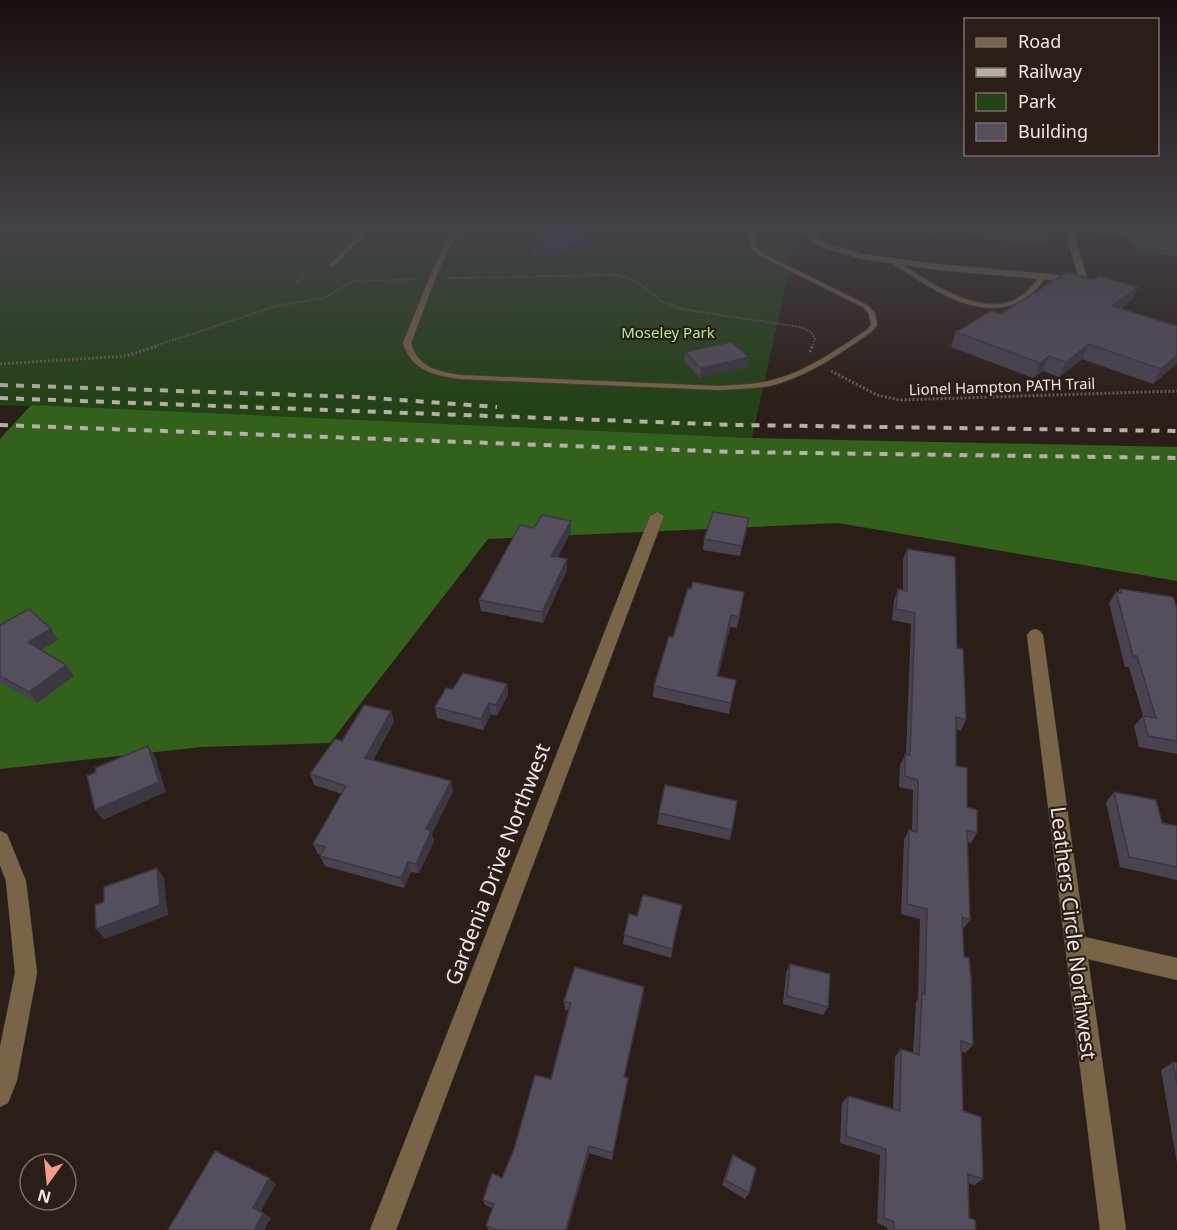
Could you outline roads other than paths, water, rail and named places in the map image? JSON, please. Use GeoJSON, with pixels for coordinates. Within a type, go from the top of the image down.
{"type":"FeatureCollection","features":[{"type":"Feature","properties":{"kind":"street","name":"Gardenia Drive Northwest"},"geometry":{"type":"LineString","coordinates":[[383,1230],[657,516]]}},
{"type":"Feature","properties":{"kind":"street","name":"Leathers Circle Northwest"},"geometry":{"type":"LineString","coordinates":[[1035,635],[1113,1230]]}},
{"type":"Feature","properties":{"kind":"street"},"geometry":{"type":"LineString","coordinates":[[0,840],[16,881],[26,973],[0,1095]]}},
{"type":"Feature","properties":{"kind":"street"},"geometry":{"type":"LineString","coordinates":[[1075,945],[1177,969]]}},
{"type":"Feature","properties":{"kind":"lane"},"geometry":{"type":"LineString","coordinates":[[429,286],[407,343],[409,354],[419,365],[436,373],[460,377],[718,388],[750,387],[794,375],[869,331],[874,325],[872,313],[865,306],[825,286]]}},
{"type":"Feature","properties":{"kind":"lane"},"geometry":{"type":"LineString","coordinates":[[935,286],[958,300],[978,306],[997,308],[1022,298],[1036,286]]}},
{"type":"Feature","properties":{"kind":"railway"},"geometry":{"type":"LineString","coordinates":[[0,385],[359,397],[497,407]]}},
{"type":"Feature","properties":{"kind":"railway"},"geometry":{"type":"LineString","coordinates":[[0,398],[736,425],[1177,431]]}},
{"type":"Feature","properties":{"kind":"railway"},"geometry":{"type":"LineString","coordinates":[[0,425],[735,452],[1177,458]]}},
{"type":"Feature","properties":{"kind":"park label","name":"Moseley Park"},"geometry":{"type":"Point","coordinates":[668,332]}}]}
